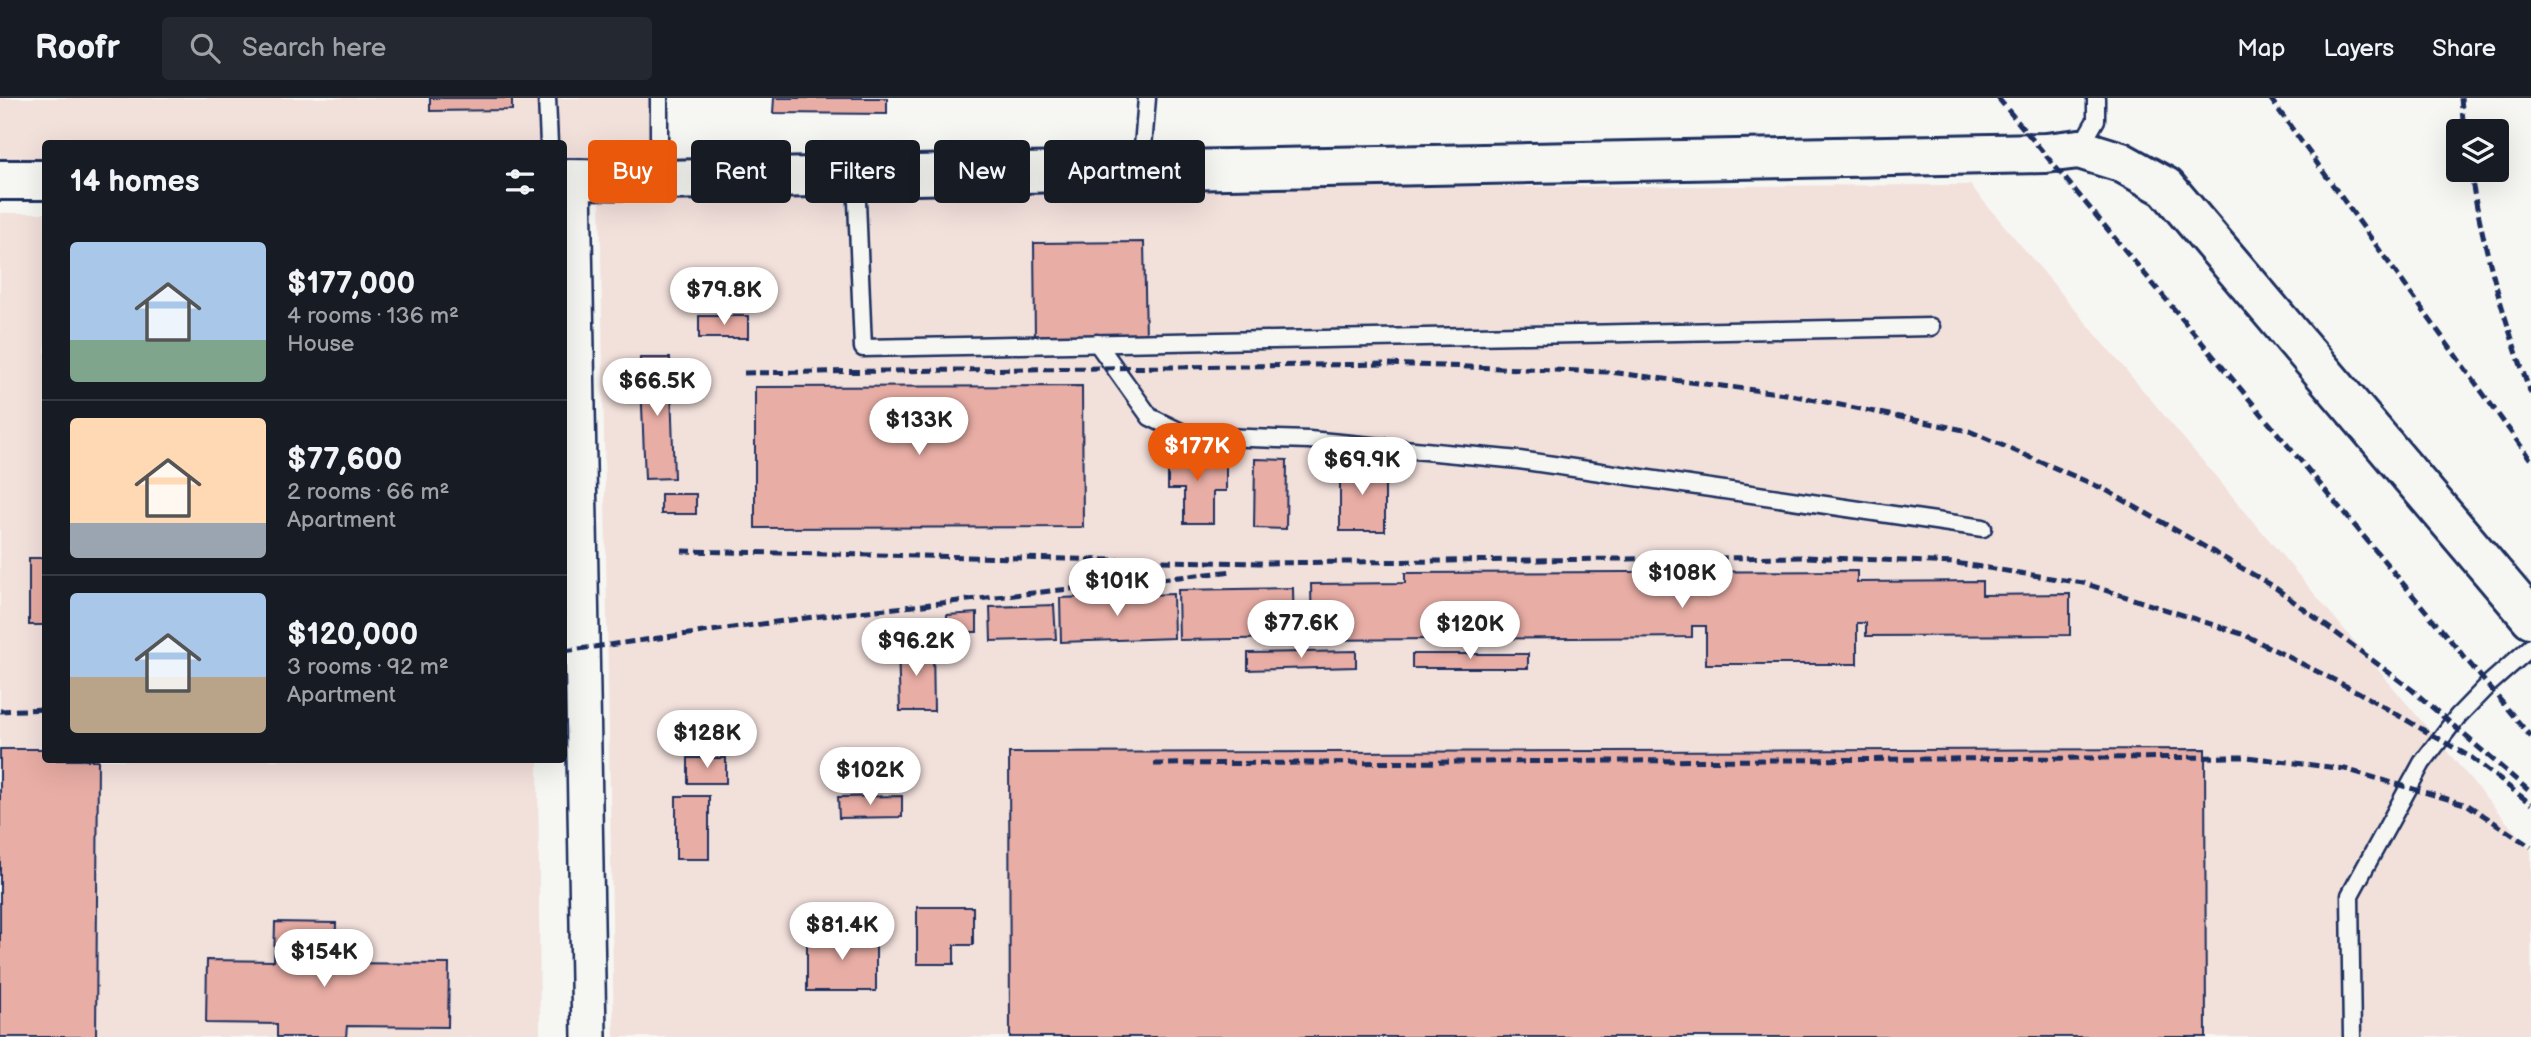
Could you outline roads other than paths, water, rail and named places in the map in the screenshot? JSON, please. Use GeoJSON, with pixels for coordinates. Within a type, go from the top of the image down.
{"type":"FeatureCollection","features":[{"type":"Feature","properties":{"kind":"street"},"geometry":{"type":"LineString","coordinates":[[1205,170],[2032,154],[2080,149],[2121,162],[2166,187],[2531,618]]}},
{"type":"Feature","properties":{"kind":"street"},"geometry":{"type":"LineString","coordinates":[[920,176],[1044,173]]}},
{"type":"Feature","properties":{"kind":"street"},"geometry":{"type":"LineString","coordinates":[[677,180],[805,178]]}},
{"type":"Feature","properties":{"kind":"street"},"geometry":{"type":"LineString","coordinates":[[588,179],[569,179],[589,1037]]}},
{"type":"Feature","properties":{"kind":"street"},"geometry":{"type":"LineString","coordinates":[[0,180],[42,180]]}},
{"type":"Feature","properties":{"kind":"lane"},"geometry":{"type":"LineString","coordinates":[[547,98],[549,140]]}},
{"type":"Feature","properties":{"kind":"lane"},"geometry":{"type":"LineString","coordinates":[[659,98],[659,140]]}},
{"type":"Feature","properties":{"kind":"lane"},"geometry":{"type":"LineString","coordinates":[[1144,140],[1147,98]]}},
{"type":"Feature","properties":{"kind":"lane"},"geometry":{"type":"LineString","coordinates":[[2080,149],[2096,120],[2096,98]]}},
{"type":"Feature","properties":{"kind":"lane"},"geometry":{"type":"LineString","coordinates":[[857,203],[863,348],[1931,327]]}},
{"type":"Feature","properties":{"kind":"lane"},"geometry":{"type":"LineString","coordinates":[[1097,343],[1150,417],[1189,436],[1309,440],[1519,460],[1983,528]]}},
{"type":"Feature","properties":{"kind":"lane"},"geometry":{"type":"LineString","coordinates":[[2352,1037],[2350,895],[2422,763],[2458,716],[2531,647]]}},
{"type":"Feature","properties":{"kind":"railway"},"geometry":{"type":"LineString","coordinates":[[1998,98],[2531,737]]}},
{"type":"Feature","properties":{"kind":"railway"},"geometry":{"type":"LineString","coordinates":[[2270,98],[2531,460]]}},
{"type":"Feature","properties":{"kind":"railway"},"geometry":{"type":"LineString","coordinates":[[2461,98],[2463,119]]}},
{"type":"Feature","properties":{"kind":"railway"},"geometry":{"type":"LineString","coordinates":[[2472,182],[2495,283],[2531,394]]}},
{"type":"Feature","properties":{"kind":"railway"},"geometry":{"type":"LineString","coordinates":[[744,373],[1386,364],[1609,372],[1786,394],[1969,431],[2104,489],[2273,586],[2411,689],[2528,790]]}},
{"type":"Feature","properties":{"kind":"railway"},"geometry":{"type":"LineString","coordinates":[[682,551],[1258,563],[1805,557],[1956,563],[2083,583],[2245,635],[2358,692],[2472,758],[2531,804]]}},
{"type":"Feature","properties":{"kind":"railway"},"geometry":{"type":"LineString","coordinates":[[567,651],[813,617],[1234,571]]}},
{"type":"Feature","properties":{"kind":"railway"},"geometry":{"type":"LineString","coordinates":[[0,711],[42,709]]}},
{"type":"Feature","properties":{"kind":"railway"},"geometry":{"type":"LineString","coordinates":[[1154,764],[2247,757],[2345,769],[2468,805],[2531,847]]}}]}
